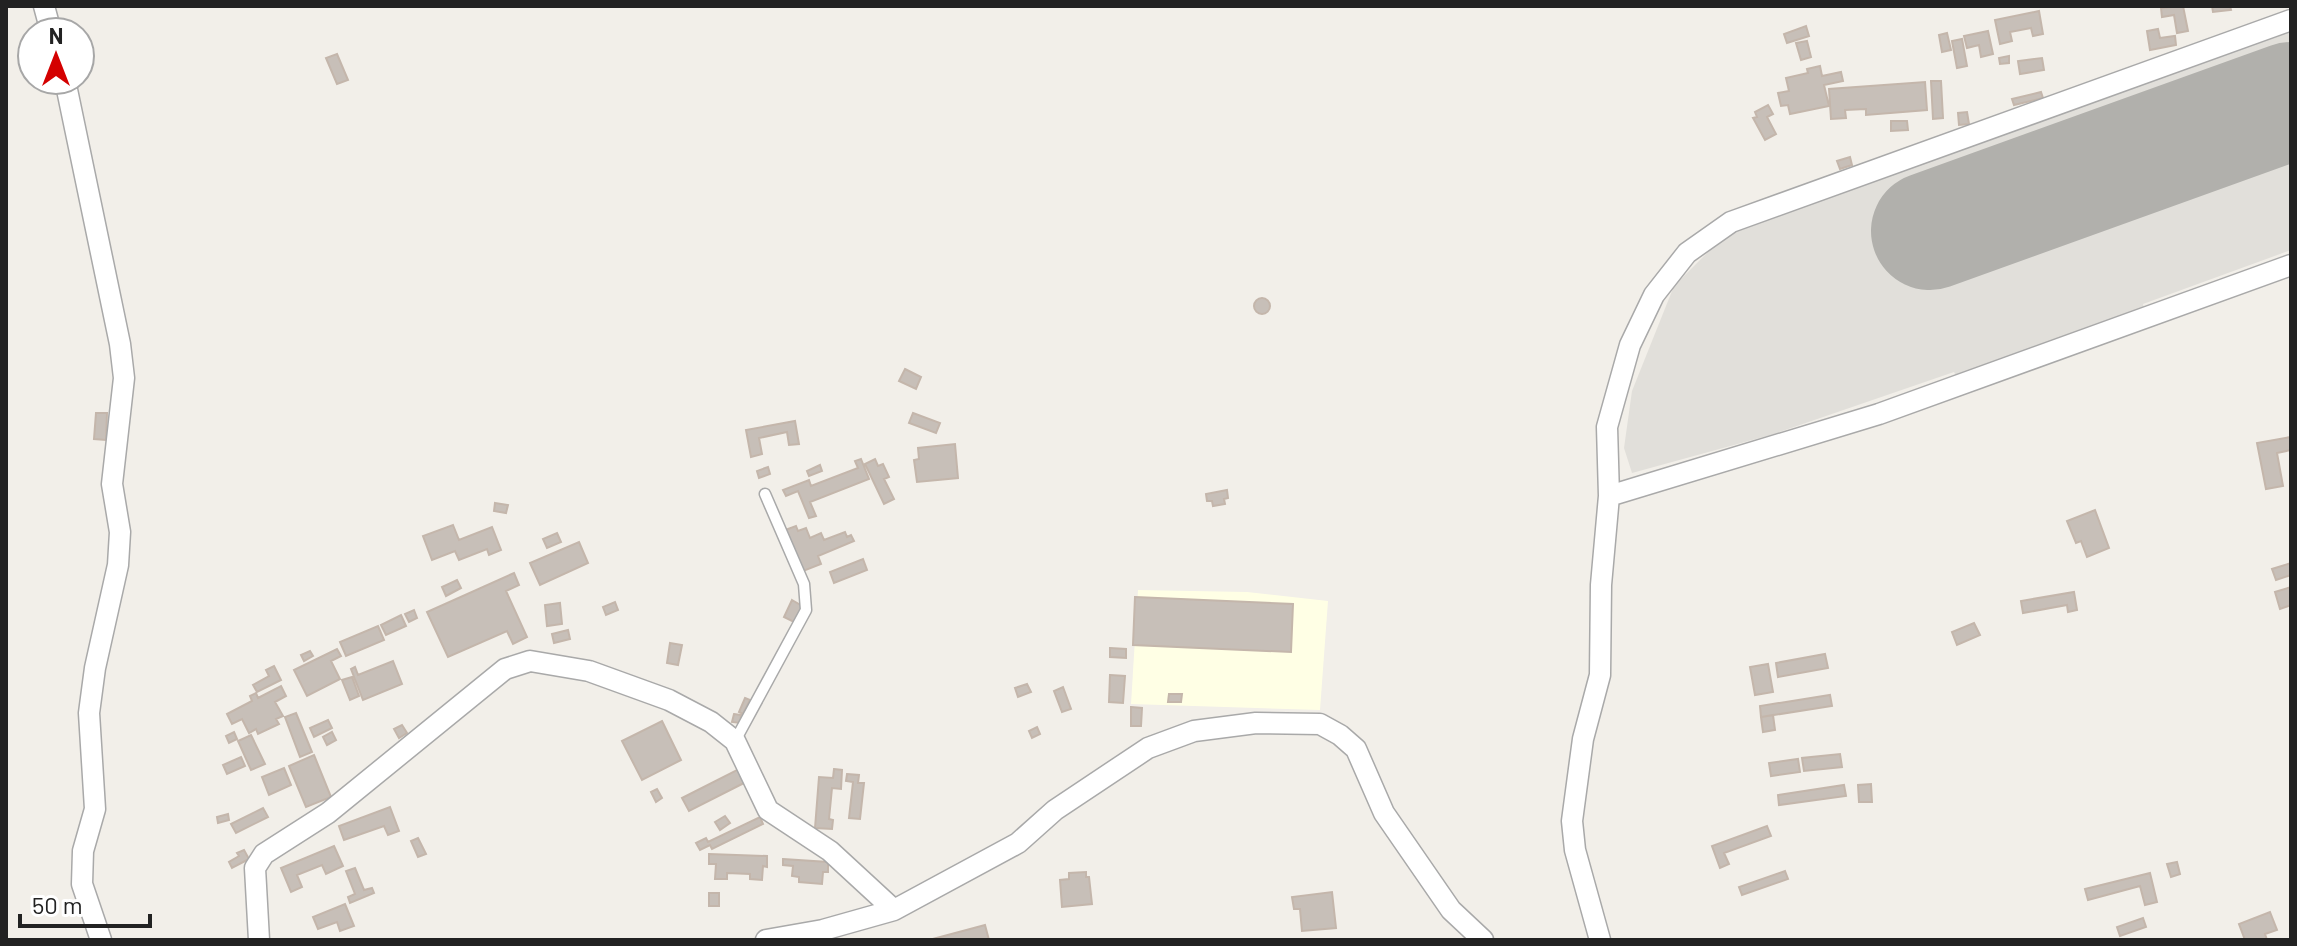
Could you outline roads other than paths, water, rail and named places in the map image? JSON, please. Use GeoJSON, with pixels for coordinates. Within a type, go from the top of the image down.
{"type":"FeatureCollection","features":[{"type":"Feature","properties":{"kind":"street"},"geometry":{"type":"LineString","coordinates":[[1600,940],[1575,850],[1572,821],[1583,739],[1600,675],[1601,585],[1609,496],[1607,427],[1630,345],[1654,295],[1687,253],[1731,222],[2291,20]]}},
{"type":"Feature","properties":{"kind":"street"},"geometry":{"type":"LineString","coordinates":[[68,96],[120,344],[124,378],[112,484],[120,532],[118,565],[95,668],[89,713],[95,809],[83,862],[82,884],[101,940]]}},
{"type":"Feature","properties":{"kind":"street"},"geometry":{"type":"LineString","coordinates":[[1609,496],[1879,414],[2291,265]]}},
{"type":"Feature","properties":{"kind":"street"},"geometry":{"type":"LineString","coordinates":[[259,940],[255,868],[264,854],[328,813],[505,669],[530,661],[589,671],[669,700],[711,722],[735,741],[768,810],[830,851],[894,910]]}},
{"type":"Feature","properties":{"kind":"street"},"geometry":{"type":"LineString","coordinates":[[766,940],[823,930],[894,910],[1018,843],[1055,810],[1148,748],[1194,731],[1256,723],[1320,724],[1356,749],[1384,813],[1451,910],[1483,940]]}},
{"type":"Feature","properties":{"kind":"lane"},"geometry":{"type":"LineString","coordinates":[[735,741],[806,610],[804,584],[765,494]]}}]}
